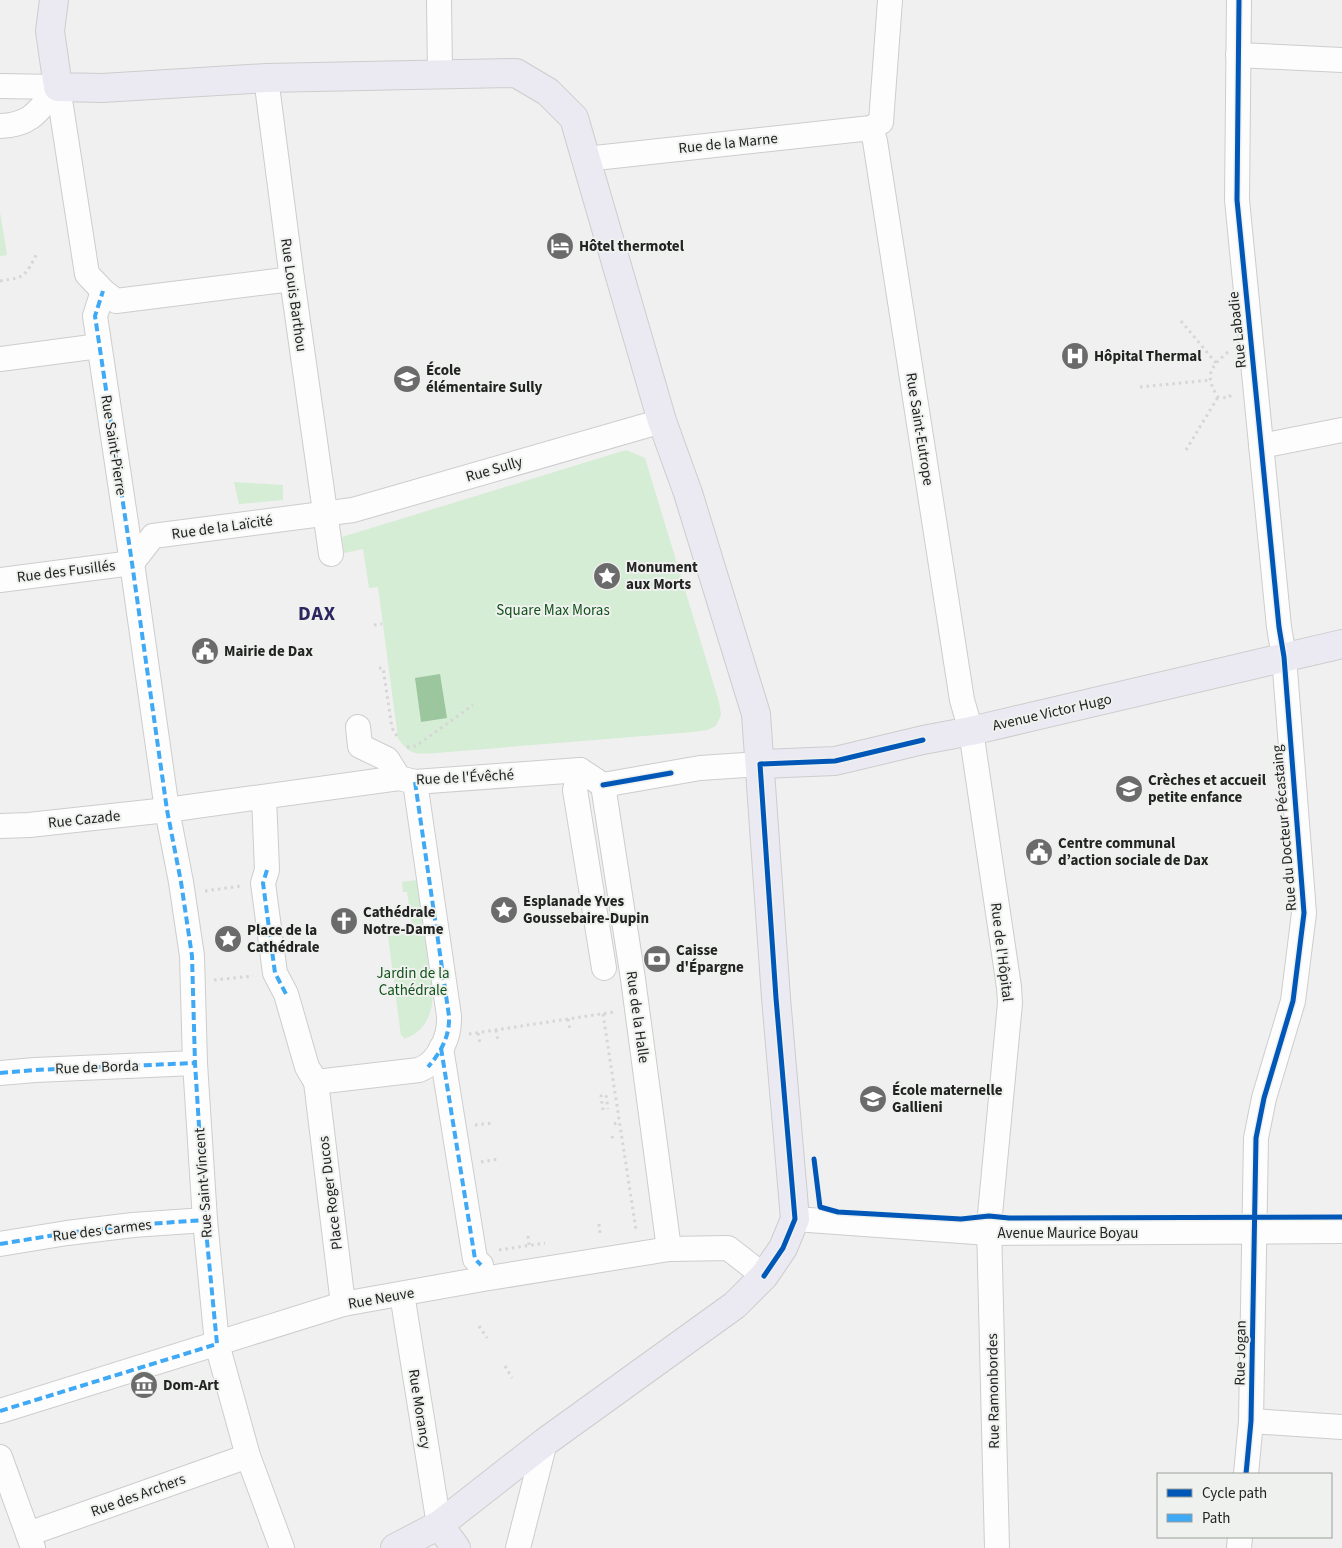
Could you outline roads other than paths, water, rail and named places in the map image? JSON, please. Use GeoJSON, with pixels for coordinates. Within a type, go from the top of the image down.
{"type":"FeatureCollection","features":[{"type":"Feature","properties":{"kind":"main road"},"geometry":{"type":"LineString","coordinates":[[54,0],[50,31],[58,87],[102,88],[266,78],[516,73],[548,92],[574,118],[662,421],[688,493],[756,714],[775,988],[795,1219],[783,1248],[764,1276],[735,1305],[546,1442],[436,1537],[395,1548]]}},
{"type":"Feature","properties":{"kind":"main road","name":"Avenue Victor Hugo"},"geometry":{"type":"LineString","coordinates":[[760,764],[835,761],[1342,644]]}},
{"type":"Feature","properties":{"kind":"main road"},"geometry":{"type":"LineString","coordinates":[[436,1537],[456,1548]]}},
{"type":"Feature","properties":{"kind":"street"},"geometry":{"type":"LineString","coordinates":[[438,0],[440,74]]}},
{"type":"Feature","properties":{"kind":"street"},"geometry":{"type":"LineString","coordinates":[[871,128],[881,122],[890,0]]}},
{"type":"Feature","properties":{"kind":"street","name":"Rue Labadie"},"geometry":{"type":"LineString","coordinates":[[1239,0],[1237,200],[1279,626],[1284,657]]}},
{"type":"Feature","properties":{"kind":"street"},"geometry":{"type":"LineString","coordinates":[[1238,55],[1342,60]]}},
{"type":"Feature","properties":{"kind":"street","name":"Rue Louis Barthou"},"geometry":{"type":"LineString","coordinates":[[266,78],[331,554]]}},
{"type":"Feature","properties":{"kind":"street"},"geometry":{"type":"LineString","coordinates":[[0,86],[58,87]]}},
{"type":"Feature","properties":{"kind":"street"},"geometry":{"type":"LineString","coordinates":[[0,126],[18,123],[34,117],[58,87]]}},
{"type":"Feature","properties":{"kind":"street"},"geometry":{"type":"LineString","coordinates":[[58,87],[87,274],[102,291],[116,301],[292,279]]}},
{"type":"Feature","properties":{"kind":"street","name":"Rue de la Marne"},"geometry":{"type":"LineString","coordinates":[[586,159],[871,128]]}},
{"type":"Feature","properties":{"kind":"street","name":"Rue Saint-Eutrope"},"geometry":{"type":"LineString","coordinates":[[871,128],[875,141],[960,690],[971,731]]}},
{"type":"Feature","properties":{"kind":"street","name":"Rue Saint-Pierre"},"geometry":{"type":"LineString","coordinates":[[102,291],[95,316],[167,810]]}},
{"type":"Feature","properties":{"kind":"street"},"geometry":{"type":"LineString","coordinates":[[0,360],[99,346]]}},
{"type":"Feature","properties":{"kind":"street","name":"Rue Sully"},"geometry":{"type":"LineString","coordinates":[[324,513],[353,510],[662,421]]}},
{"type":"Feature","properties":{"kind":"street"},"geometry":{"type":"LineString","coordinates":[[1261,446],[1342,430]]}},
{"type":"Feature","properties":{"kind":"street","name":"Rue de la Laïcité"},"geometry":{"type":"LineString","coordinates":[[132,563],[153,536],[324,513]]}},
{"type":"Feature","properties":{"kind":"street","name":"Rue des Fusillés"},"geometry":{"type":"LineString","coordinates":[[0,580],[132,563]]}},
{"type":"Feature","properties":{"kind":"street","name":"Rue du Docteur Pécastaing"},"geometry":{"type":"LineString","coordinates":[[1255,1231],[1256,1138],[1264,1098],[1293,1001],[1304,913],[1284,657]]}},
{"type":"Feature","properties":{"kind":"street"},"geometry":{"type":"LineString","coordinates":[[358,727],[360,746],[387,758],[407,780],[446,1044],[475,1259],[481,1264]]}},
{"type":"Feature","properties":{"kind":"street","name":"Rue de l'Hôpital"},"geometry":{"type":"LineString","coordinates":[[971,731],[1010,1003],[989,1234]]}},
{"type":"Feature","properties":{"kind":"street"},"geometry":{"type":"LineString","coordinates":[[604,968],[575,790],[580,770],[604,785],[700,768],[760,764]]}},
{"type":"Feature","properties":{"kind":"street","name":"Rue de l'Évêché"},"geometry":{"type":"LineString","coordinates":[[167,810],[407,780],[580,770]]}},
{"type":"Feature","properties":{"kind":"street","name":"Rue de la Halle"},"geometry":{"type":"LineString","coordinates":[[604,785],[669,1249]]}},
{"type":"Feature","properties":{"kind":"street","name":"Place Roger Ducos"},"geometry":{"type":"LineString","coordinates":[[264,797],[265,876],[275,973],[286,994],[307,1067],[316,1082],[343,1304]]}},
{"type":"Feature","properties":{"kind":"street","name":"Rue Cazade"},"geometry":{"type":"LineString","coordinates":[[0,826],[29,825],[167,810]]}},
{"type":"Feature","properties":{"kind":"street","name":"Rue Saint-Vincent"},"geometry":{"type":"LineString","coordinates":[[167,810],[192,956],[195,1063],[205,1220],[217,1344],[248,1456],[282,1548]]}},
{"type":"Feature","properties":{"kind":"street"},"geometry":{"type":"LineString","coordinates":[[591,889],[610,879],[616,866]]}},
{"type":"Feature","properties":{"kind":"street"},"geometry":{"type":"LineString","coordinates":[[316,1082],[419,1070],[446,1044]]}},
{"type":"Feature","properties":{"kind":"street","name":"Rue de Borda"},"geometry":{"type":"LineString","coordinates":[[0,1073],[195,1063]]}},
{"type":"Feature","properties":{"kind":"street","name":"Avenue Maurice Boyau"},"geometry":{"type":"LineString","coordinates":[[795,1219],[989,1234],[1342,1230]]}},
{"type":"Feature","properties":{"kind":"street","name":"Rue des Carmes"},"geometry":{"type":"LineString","coordinates":[[0,1244],[66,1233],[133,1225],[205,1220]]}},
{"type":"Feature","properties":{"kind":"street","name":"Rue Jogan"},"geometry":{"type":"LineString","coordinates":[[1246,1473],[1251,1421],[1255,1231]]}},
{"type":"Feature","properties":{"kind":"street","name":"Rue Ramonbordes"},"geometry":{"type":"LineString","coordinates":[[989,1234],[997,1548]]}},
{"type":"Feature","properties":{"kind":"street","name":"Rue Neuve"},"geometry":{"type":"LineString","coordinates":[[0,1411],[343,1304],[669,1249],[728,1248],[764,1276]]}},
{"type":"Feature","properties":{"kind":"street","name":"Rue Morancy"},"geometry":{"type":"LineString","coordinates":[[402,1294],[436,1537]]}},
{"type":"Feature","properties":{"kind":"street"},"geometry":{"type":"LineString","coordinates":[[1251,1421],[1342,1427]]}},
{"type":"Feature","properties":{"kind":"street"},"geometry":{"type":"LineString","coordinates":[[518,1548],[546,1442]]}},
{"type":"Feature","properties":{"kind":"street","name":"Rue des Archers"},"geometry":{"type":"LineString","coordinates":[[30,1541],[248,1456]]}},
{"type":"Feature","properties":{"kind":"street"},"geometry":{"type":"LineString","coordinates":[[0,1458],[30,1541]]}},
{"type":"Feature","properties":{"kind":"place","name":"Hôtel thermotel"},"geometry":{"type":"Point","coordinates":[560,246]}},
{"type":"Feature","properties":{"kind":"place","name":"Hôpital Thermal"},"geometry":{"type":"Point","coordinates":[1075,356]}},
{"type":"Feature","properties":{"kind":"place","name":"École élémentaire Sully"},"geometry":{"type":"Point","coordinates":[407,379]}},
{"type":"Feature","properties":{"kind":"place","name":"Monument aux Morts"},"geometry":{"type":"Point","coordinates":[607,576]}},
{"type":"Feature","properties":{"kind":"place","name":"Mairie de Dax"},"geometry":{"type":"Point","coordinates":[205,651]}},
{"type":"Feature","properties":{"kind":"place","name":"Crèches et accueil petite enfance"},"geometry":{"type":"Point","coordinates":[1129,789]}},
{"type":"Feature","properties":{"kind":"place","name":"Centre communal d’action sociale de Dax"},"geometry":{"type":"Point","coordinates":[1039,852]}},
{"type":"Feature","properties":{"kind":"place","name":"Esplanade Yves Goussebaire-Dupin"},"geometry":{"type":"Point","coordinates":[504,910]}},
{"type":"Feature","properties":{"kind":"place","name":"Cathédrale Notre-Dame"},"geometry":{"type":"Point","coordinates":[344,921]}},
{"type":"Feature","properties":{"kind":"place","name":"Place de la Cathédrale"},"geometry":{"type":"Point","coordinates":[228,939]}},
{"type":"Feature","properties":{"kind":"place","name":"Caisse d'Épargne"},"geometry":{"type":"Point","coordinates":[657,959]}},
{"type":"Feature","properties":{"kind":"place","name":"École maternelle Gallieni"},"geometry":{"type":"Point","coordinates":[873,1099]}},
{"type":"Feature","properties":{"kind":"place","name":"Dom-Art"},"geometry":{"type":"Point","coordinates":[144,1385]}},
{"type":"Feature","properties":{"kind":"district","name":"DAX"},"geometry":{"type":"Point","coordinates":[317,613]}},
{"type":"Feature","properties":{"kind":"park label","name":"Square Max Moras"},"geometry":{"type":"Point","coordinates":[553,610]}},
{"type":"Feature","properties":{"kind":"park label","name":"Jardin de la Cathédrale"},"geometry":{"type":"Point","coordinates":[413,982]}}]}
